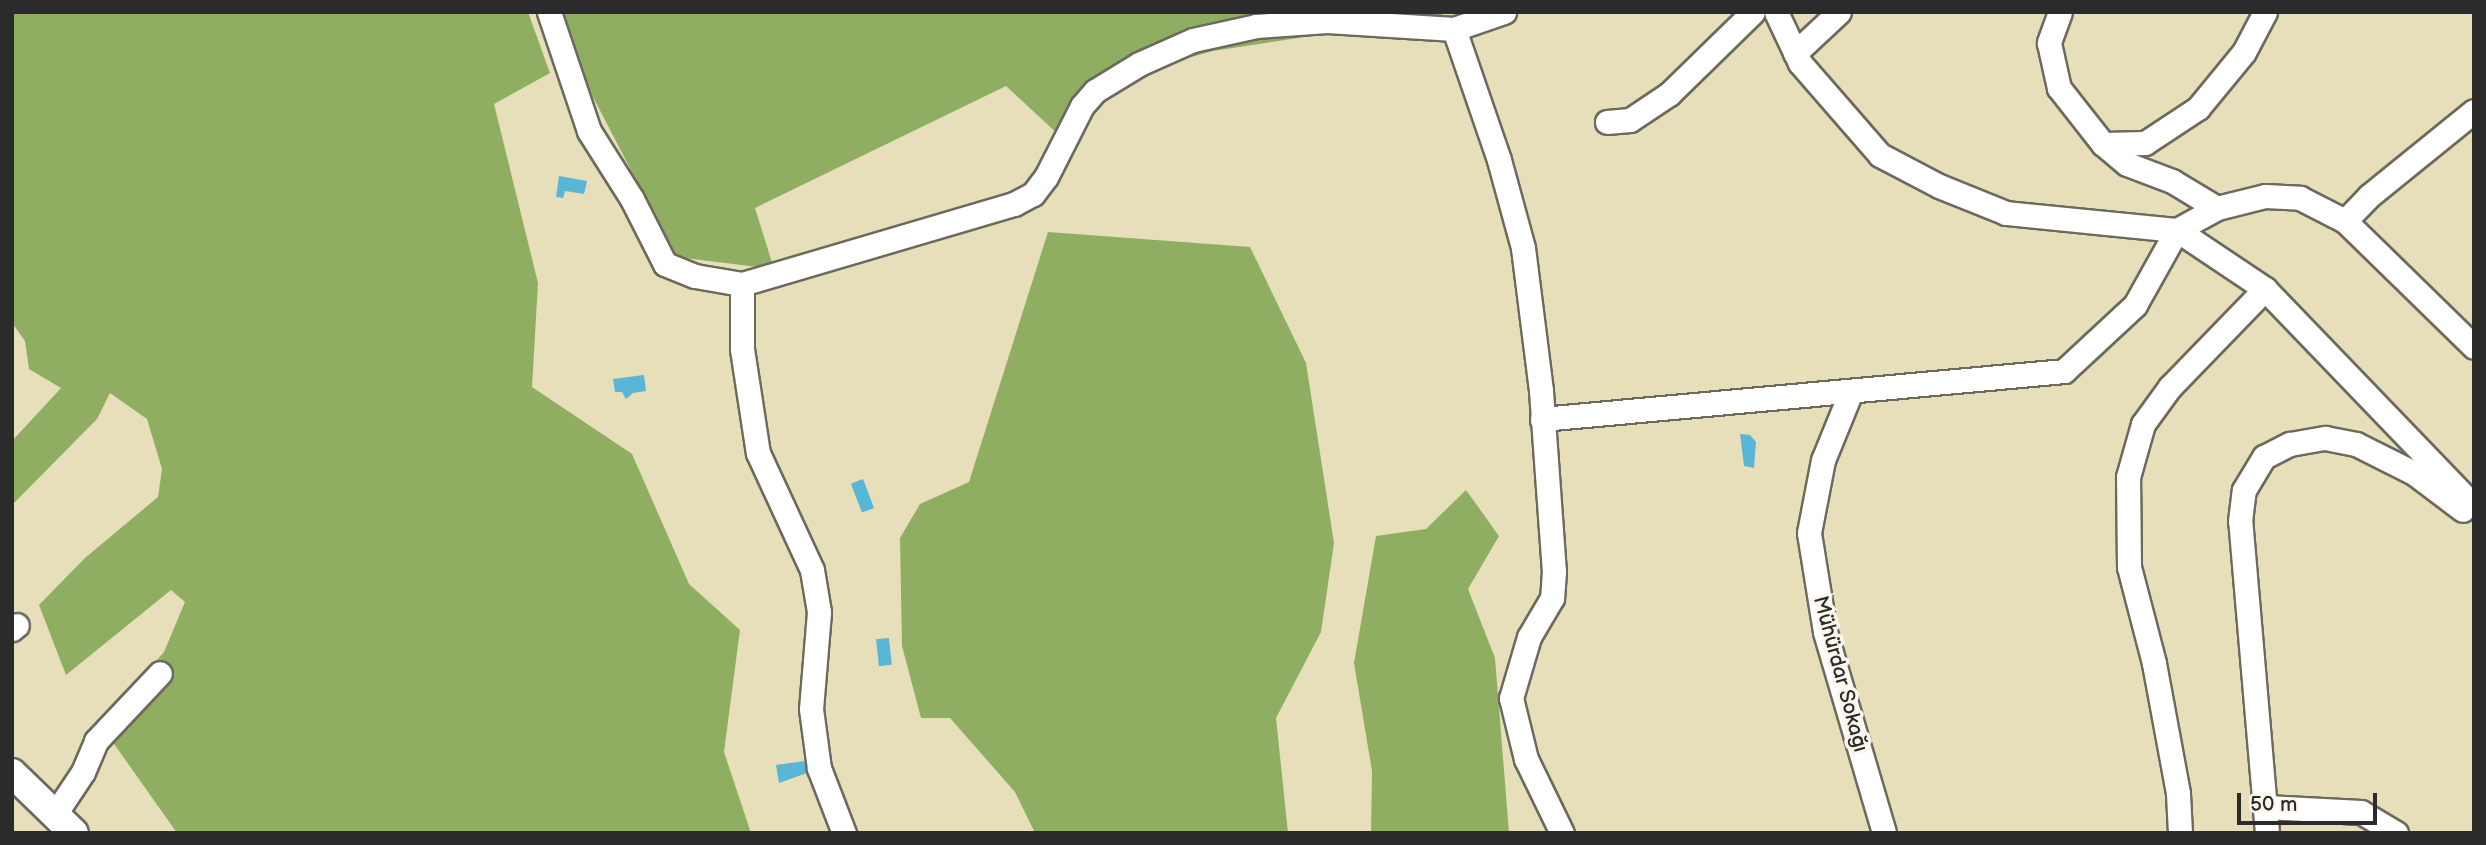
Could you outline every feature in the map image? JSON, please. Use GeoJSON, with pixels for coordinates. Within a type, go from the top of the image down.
{"type":"FeatureCollection","features":[{"type":"Feature","properties":{"kind":"main road"},"geometry":{"type":"LineString","coordinates":[[12,773],[64,823]]}},
{"type":"Feature","properties":{"kind":"street"},"geometry":{"type":"LineString","coordinates":[[549,12],[589,131],[632,199],[665,264],[695,276],[742,284],[1013,204],[1033,194],[1046,177],[1082,106],[1095,90],[1139,64],[1193,40],[1256,26],[1327,21],[1454,29],[1504,12]]}},
{"type":"Feature","properties":{"kind":"street"},"geometry":{"type":"LineString","coordinates":[[1607,122],[1630,120],[1669,93],[1753,12]]}},
{"type":"Feature","properties":{"kind":"street"},"geometry":{"type":"LineString","coordinates":[[1776,12],[1795,53],[1880,155],[1939,186],[2006,213],[2178,230],[2265,289],[2474,506]]}},
{"type":"Feature","properties":{"kind":"street"},"geometry":{"type":"LineString","coordinates":[[1795,53],[1839,12]]}},
{"type":"Feature","properties":{"kind":"street"},"geometry":{"type":"LineString","coordinates":[[2060,12],[2049,43],[2059,88],[2103,144],[2127,164],[2172,181],[2217,208]]}},
{"type":"Feature","properties":{"kind":"street"},"geometry":{"type":"LineString","coordinates":[[2103,144],[2145,143],[2198,108],[2244,52],[2265,12]]}},
{"type":"Feature","properties":{"kind":"street"},"geometry":{"type":"LineString","coordinates":[[1454,29],[1499,160],[1522,248],[1553,537],[1552,598],[1529,637],[1511,698],[1526,759],[1562,833]]}},
{"type":"Feature","properties":{"kind":"street"},"geometry":{"type":"LineString","coordinates":[[2345,221],[2369,195],[2474,111]]}},
{"type":"Feature","properties":{"kind":"street"},"geometry":{"type":"LineString","coordinates":[[1542,419],[1850,394],[2064,371],[2135,305],[2178,230],[2217,208],[2266,196],[2300,198],[2345,221],[2474,347]]}},
{"type":"Feature","properties":{"kind":"street"},"geometry":{"type":"LineString","coordinates":[[742,284],[742,349],[758,453],[812,570],[819,612],[811,709],[819,768],[844,833]]}},
{"type":"Feature","properties":{"kind":"street"},"geometry":{"type":"LineString","coordinates":[[2180,833],[2178,793],[2154,663],[2129,566],[2128,477],[2143,424],[2163,396],[2265,289]]}},
{"type":"Feature","properties":{"kind":"street","name":"Mühürdar Sokağı"},"geometry":{"type":"LineString","coordinates":[[1850,394],[1823,460],[1809,533],[1825,632],[1884,833]]}},
{"type":"Feature","properties":{"kind":"street"},"geometry":{"type":"LineString","coordinates":[[2267,833],[2240,521],[2244,490],[2264,457],[2290,444],[2325,438],[2356,444],[2414,473],[2474,518]]}},
{"type":"Feature","properties":{"kind":"street"},"geometry":{"type":"LineString","coordinates":[[64,823],[96,741],[160,673]]}},
{"type":"Feature","properties":{"kind":"street"},"geometry":{"type":"LineString","coordinates":[[2266,807],[2361,811],[2396,833]]}},
{"type":"Feature","properties":{"kind":"green space"},"geometry":{"type":"Polygon","coordinates":[[[12,12],[528,12],[550,73],[494,104],[538,283],[532,387],[632,454],[689,584],[740,630],[724,752],[751,833],[177,833],[100,724],[164,652],[185,602],[171,590],[66,675],[39,605],[85,558],[158,497],[162,469],[147,419],[110,393],[97,419],[12,505],[12,441],[61,388],[29,369],[25,341],[12,323],[12,12]]]}},
{"type":"Feature","properties":{"kind":"green space"},"geometry":{"type":"Polygon","coordinates":[[[549,12],[1442,12],[1443,16],[1213,51],[1101,82],[1060,136],[1006,86],[755,208],[774,269],[676,257],[549,12]]]}},
{"type":"Feature","properties":{"kind":"green space"},"geometry":{"type":"Polygon","coordinates":[[[1048,232],[1250,247],[1306,363],[1334,543],[1321,632],[1276,718],[1288,833],[1035,833],[1015,792],[950,718],[921,718],[902,646],[900,538],[920,504],[969,482],[1048,232]]]}},
{"type":"Feature","properties":{"kind":"green space"},"geometry":{"type":"Polygon","coordinates":[[[1466,490],[1499,536],[1468,589],[1495,658],[1509,833],[1371,833],[1372,771],[1354,663],[1376,536],[1426,529],[1466,490]]]}},
{"type":"Feature","properties":{"kind":"water"},"geometry":{"type":"Polygon","coordinates":[[[559,176],[587,181],[584,194],[565,191],[563,198],[556,197],[559,176]]]}},
{"type":"Feature","properties":{"kind":"water"},"geometry":{"type":"Polygon","coordinates":[[[644,375],[646,391],[633,393],[626,399],[622,392],[615,392],[613,379],[644,375]]]}},
{"type":"Feature","properties":{"kind":"water"},"geometry":{"type":"Polygon","coordinates":[[[1740,434],[1750,435],[1756,442],[1754,468],[1744,466],[1740,434]]]}},
{"type":"Feature","properties":{"kind":"water"},"geometry":{"type":"Polygon","coordinates":[[[863,479],[874,508],[862,513],[851,484],[863,479]]]}},
{"type":"Feature","properties":{"kind":"water"},"geometry":{"type":"Polygon","coordinates":[[[889,638],[892,665],[879,666],[876,639],[889,638]]]}},
{"type":"Feature","properties":{"kind":"water"},"geometry":{"type":"Polygon","coordinates":[[[805,761],[807,773],[779,783],[776,765],[805,761]]]}}]}
